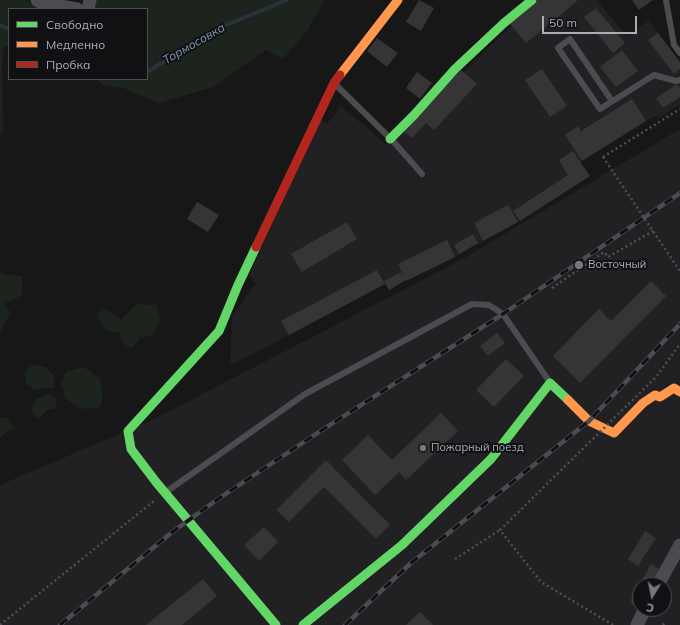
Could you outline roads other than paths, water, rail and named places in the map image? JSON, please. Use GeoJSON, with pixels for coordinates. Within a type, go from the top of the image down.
{"type":"FeatureCollection","features":[{"type":"Feature","properties":{"kind":"street"},"geometry":{"type":"LineString","coordinates":[[37,0],[40,2],[72,8]]}},
{"type":"Feature","properties":{"kind":"street"},"geometry":{"type":"LineString","coordinates":[[276,625],[131,449],[128,431],[219,331],[238,285],[334,83],[398,0]]}},
{"type":"Feature","properties":{"kind":"street"},"geometry":{"type":"LineString","coordinates":[[390,139],[414,115],[455,69],[504,23],[532,0]]}},
{"type":"Feature","properties":{"kind":"street"},"geometry":{"type":"LineString","coordinates":[[303,625],[402,545],[485,464],[550,383],[589,421],[614,433],[643,403],[655,395],[660,397],[674,388],[680,392]]}},
{"type":"Feature","properties":{"kind":"street"},"geometry":{"type":"LineString","coordinates":[[662,577],[680,545]]}},
{"type":"Feature","properties":{"kind":"lane"},"geometry":{"type":"LineString","coordinates":[[666,0],[674,45],[680,53]]}},
{"type":"Feature","properties":{"kind":"lane"},"geometry":{"type":"LineString","coordinates":[[612,101],[570,39],[558,48],[600,109],[654,75],[676,81],[680,80]]}},
{"type":"Feature","properties":{"kind":"lane"},"geometry":{"type":"LineString","coordinates":[[334,83],[390,139],[422,174]]}},
{"type":"Feature","properties":{"kind":"lane"},"geometry":{"type":"LineString","coordinates":[[165,492],[306,394],[472,304],[489,305],[503,314],[550,383]]}},
{"type":"Feature","properties":{"kind":"waterway","name":"Тормосовка"},"geometry":{"type":"LineString","coordinates":[[148,71],[219,28],[287,0]]}},
{"type":"Feature","properties":{"kind":"waterway","name":"Тормосовка"},"geometry":{"type":"LineString","coordinates":[[0,25],[8,29]]}},
{"type":"Feature","properties":{"kind":"railway"},"geometry":{"type":"LineString","coordinates":[[60,625],[171,533],[218,499],[319,432],[503,314],[680,193]]}},
{"type":"Feature","properties":{"kind":"railway"},"geometry":{"type":"LineString","coordinates":[[345,625],[411,563],[589,421],[680,324]]}},
{"type":"Feature","properties":{"kind":"place","name":"Восточный"},"geometry":{"type":"Point","coordinates":[579,265]}},
{"type":"Feature","properties":{"kind":"place","name":"Пожарный поезд"},"geometry":{"type":"Point","coordinates":[423,448]}}]}
